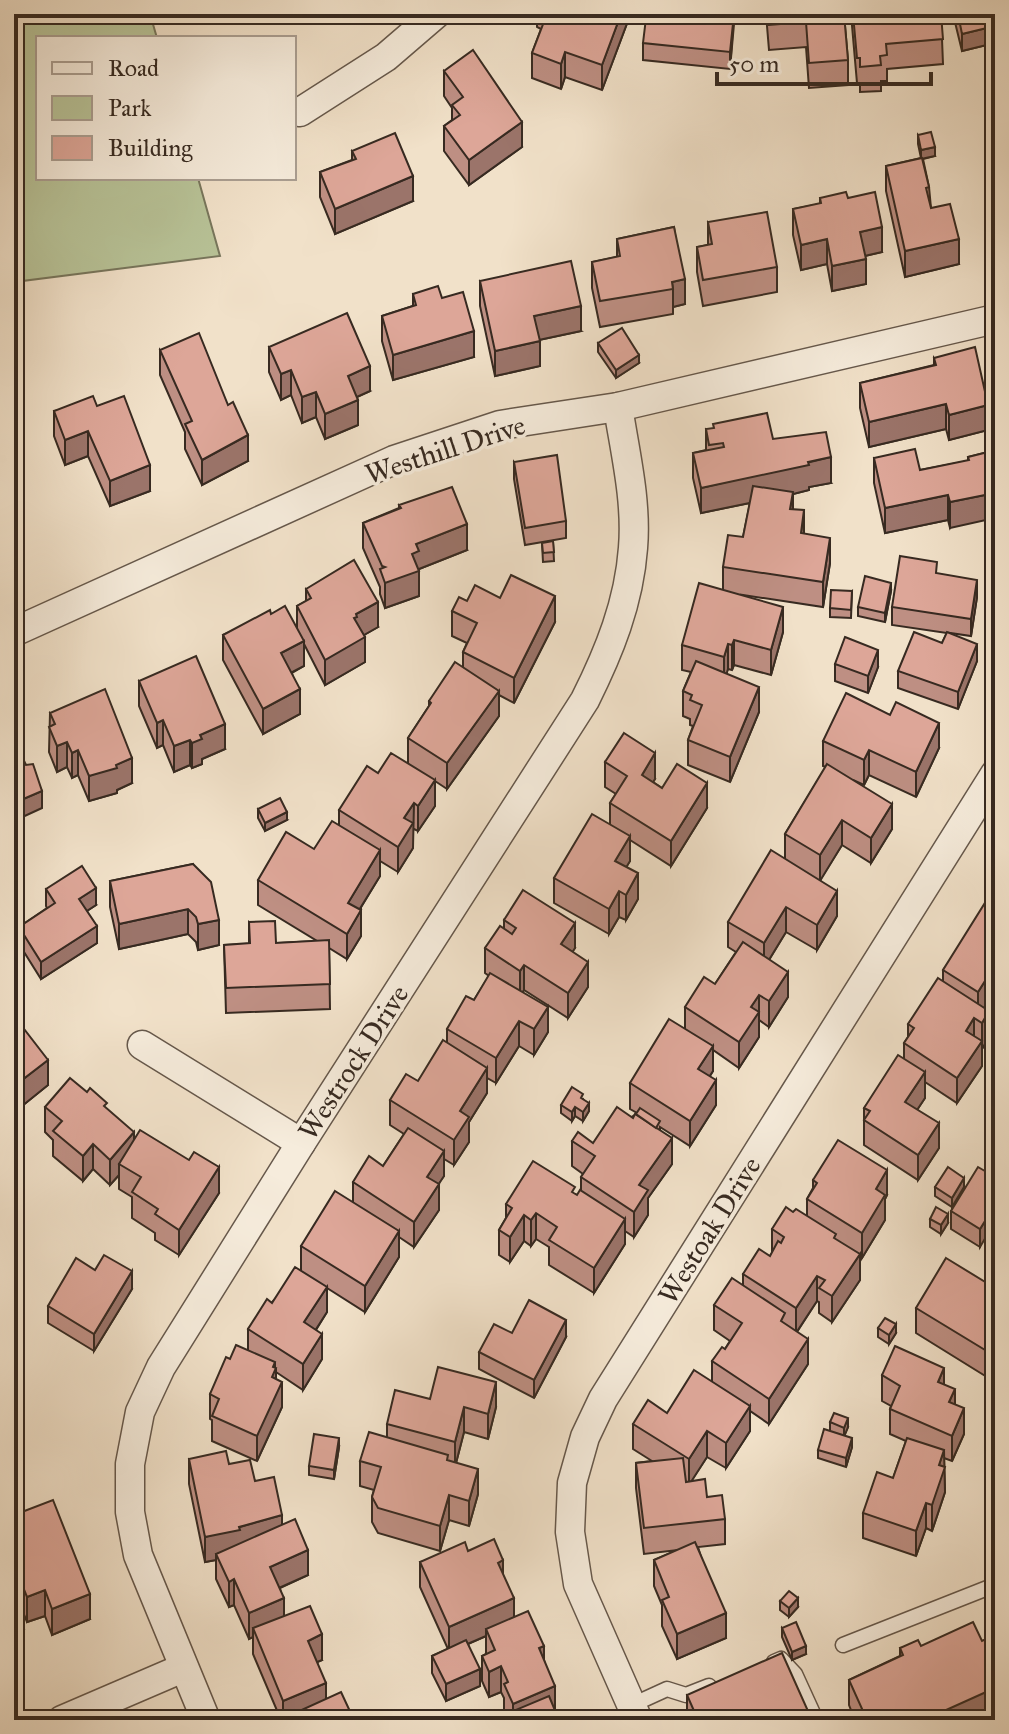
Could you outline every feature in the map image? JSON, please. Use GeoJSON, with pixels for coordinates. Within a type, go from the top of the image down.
{"type":"FeatureCollection","features":[{"type":"Feature","properties":{"kind":"street"},"geometry":{"type":"LineString","coordinates":[[300,112],[386,57],[436,14]]}},
{"type":"Feature","properties":{"kind":"street","name":"Westhill Drive"},"geometry":{"type":"LineString","coordinates":[[14,632],[394,460],[500,425],[618,407],[995,319]]}},
{"type":"Feature","properties":{"kind":"street","name":"Westrock Drive"},"geometry":{"type":"LineString","coordinates":[[206,1720],[138,1555],[130,1512],[130,1464],[140,1412],[161,1367],[585,700],[610,649],[625,599],[634,547],[632,500],[618,407]]}},
{"type":"Feature","properties":{"kind":"street","name":"Westoak Drive"},"geometry":{"type":"LineString","coordinates":[[635,1713],[578,1584],[570,1532],[572,1483],[585,1437],[611,1386],[995,774]]}},
{"type":"Feature","properties":{"kind":"street"},"geometry":{"type":"LineString","coordinates":[[142,1045],[301,1143]]}},
{"type":"Feature","properties":{"kind":"street"},"geometry":{"type":"LineString","coordinates":[[62,1720],[183,1668]]}},
{"type":"Feature","properties":{"kind":"lane"},"geometry":{"type":"LineString","coordinates":[[843,1645],[995,1585]]}},
{"type":"Feature","properties":{"kind":"lane"},"geometry":{"type":"LineString","coordinates":[[754,1669],[781,1659],[795,1674],[816,1720]]}},
{"type":"Feature","properties":{"kind":"lane"},"geometry":{"type":"LineString","coordinates":[[635,1713],[667,1689],[686,1695],[727,1680]]}},
{"type":"Feature","properties":{"kind":"green space"},"geometry":{"type":"Polygon","coordinates":[[[14,14],[150,14],[156,36],[36,36],[36,180],[199,180],[220,256],[14,282],[14,14]]]}},
{"type":"Feature","properties":{"kind":"building"},"geometry":{"type":"Polygon","coordinates":[[[547,14],[621,14],[602,65],[565,52],[561,64],[532,53],[547,14]]]}},
{"type":"Feature","properties":{"kind":"building"},"geometry":{"type":"Polygon","coordinates":[[[669,14],[734,14],[730,52],[643,43],[646,18],[669,21],[669,14]]]}},
{"type":"Feature","properties":{"kind":"building"},"geometry":{"type":"Polygon","coordinates":[[[768,14],[844,14],[848,60],[809,63],[806,22],[769,25],[768,14]]]}},
{"type":"Feature","properties":{"kind":"building"},"geometry":{"type":"Polygon","coordinates":[[[853,14],[941,14],[943,39],[886,44],[887,55],[880,56],[881,65],[860,67],[853,14]]]}},
{"type":"Feature","properties":{"kind":"building"},"geometry":{"type":"Polygon","coordinates":[[[958,14],[995,14],[995,26],[962,34],[958,14]]]}},
{"type":"Feature","properties":{"kind":"building"},"geometry":{"type":"Polygon","coordinates":[[[473,50],[522,122],[469,160],[444,126],[460,115],[452,105],[463,97],[444,71],[473,50]]]}},
{"type":"Feature","properties":{"kind":"building"},"geometry":{"type":"Polygon","coordinates":[[[931,132],[935,147],[921,150],[918,135],[931,132]]]}},
{"type":"Feature","properties":{"kind":"building"},"geometry":{"type":"Polygon","coordinates":[[[395,133],[413,176],[335,209],[320,172],[356,159],[352,151],[395,133]]]}},
{"type":"Feature","properties":{"kind":"building"},"geometry":{"type":"Polygon","coordinates":[[[922,158],[931,208],[950,204],[959,239],[905,251],[886,166],[922,158]]]}},
{"type":"Feature","properties":{"kind":"building"},"geometry":{"type":"Polygon","coordinates":[[[846,192],[848,198],[875,192],[882,227],[860,232],[866,259],[832,266],[827,239],[801,245],[793,209],[821,203],[820,198],[846,192]]]}},
{"type":"Feature","properties":{"kind":"building"},"geometry":{"type":"Polygon","coordinates":[[[767,212],[777,267],[703,280],[697,247],[712,244],[708,222],[767,212]]]}},
{"type":"Feature","properties":{"kind":"building"},"geometry":{"type":"Polygon","coordinates":[[[674,227],[685,279],[672,282],[673,289],[600,301],[592,262],[620,256],[617,239],[674,227]]]}},
{"type":"Feature","properties":{"kind":"building"},"geometry":{"type":"Polygon","coordinates":[[[571,261],[581,306],[534,316],[540,341],[495,351],[480,281],[571,261]]]}},
{"type":"Feature","properties":{"kind":"building"},"geometry":{"type":"Polygon","coordinates":[[[438,286],[442,298],[463,292],[474,331],[393,355],[382,316],[416,305],[413,294],[438,286]]]}},
{"type":"Feature","properties":{"kind":"building"},"geometry":{"type":"Polygon","coordinates":[[[347,313],[370,366],[348,376],[358,400],[325,414],[316,392],[302,397],[291,370],[281,374],[269,347],[347,313]]]}},
{"type":"Feature","properties":{"kind":"building"},"geometry":{"type":"Polygon","coordinates":[[[622,328],[639,355],[616,370],[598,343],[622,328]]]}},
{"type":"Feature","properties":{"kind":"building"},"geometry":{"type":"Polygon","coordinates":[[[199,333],[228,405],[233,402],[248,435],[202,460],[185,424],[192,421],[160,350],[199,333]]]}},
{"type":"Feature","properties":{"kind":"building"},"geometry":{"type":"Polygon","coordinates":[[[975,347],[988,405],[949,415],[946,404],[869,422],[860,383],[936,365],[934,358],[975,347]]]}},
{"type":"Feature","properties":{"kind":"building"},"geometry":{"type":"Polygon","coordinates":[[[93,396],[97,406],[124,396],[150,465],[110,481],[88,431],[65,440],[54,411],[93,396]]]}},
{"type":"Feature","properties":{"kind":"building"},"geometry":{"type":"Polygon","coordinates":[[[767,413],[773,439],[826,432],[831,457],[808,462],[809,465],[701,488],[693,453],[724,447],[723,443],[709,445],[706,429],[714,428],[713,424],[767,413]]]}},
{"type":"Feature","properties":{"kind":"building"},"geometry":{"type":"Polygon","coordinates":[[[915,449],[920,470],[969,460],[968,457],[988,452],[995,493],[950,502],[948,495],[885,508],[874,458],[915,449]]]}},
{"type":"Feature","properties":{"kind":"building"},"geometry":{"type":"Polygon","coordinates":[[[557,455],[566,521],[525,528],[514,462],[557,455]]]}},
{"type":"Feature","properties":{"kind":"building"},"geometry":{"type":"Polygon","coordinates":[[[753,486],[793,492],[790,509],[804,510],[801,533],[830,538],[823,582],[723,567],[728,535],[743,537],[753,486]]]}},
{"type":"Feature","properties":{"kind":"building"},"geometry":{"type":"Polygon","coordinates":[[[452,487],[467,524],[416,544],[419,551],[412,554],[419,571],[385,583],[380,569],[385,567],[363,523],[401,508],[399,505],[452,487]]]}},
{"type":"Feature","properties":{"kind":"building"},"geometry":{"type":"Polygon","coordinates":[[[553,541],[554,552],[543,553],[542,543],[553,541]]]}},
{"type":"Feature","properties":{"kind":"building"},"geometry":{"type":"Polygon","coordinates":[[[900,556],[937,562],[936,573],[977,580],[971,619],[892,607],[900,556]]]}},
{"type":"Feature","properties":{"kind":"building"},"geometry":{"type":"Polygon","coordinates":[[[354,560],[378,602],[354,618],[365,637],[325,660],[297,606],[311,598],[306,589],[354,560]]]}},
{"type":"Feature","properties":{"kind":"building"},"geometry":{"type":"Polygon","coordinates":[[[511,575],[555,596],[514,678],[463,652],[477,623],[452,611],[459,597],[467,601],[475,585],[500,598],[511,575]]]}},
{"type":"Feature","properties":{"kind":"building"},"geometry":{"type":"Polygon","coordinates":[[[865,576],[891,583],[885,613],[858,607],[865,576]]]}},
{"type":"Feature","properties":{"kind":"building"},"geometry":{"type":"Polygon","coordinates":[[[699,583],[783,607],[771,650],[734,640],[732,645],[728,644],[724,657],[682,645],[699,583]]]}},
{"type":"Feature","properties":{"kind":"building"},"geometry":{"type":"Polygon","coordinates":[[[831,590],[852,591],[851,610],[830,608],[831,590]]]}},
{"type":"Feature","properties":{"kind":"building"},"geometry":{"type":"Polygon","coordinates":[[[285,606],[304,641],[281,653],[300,689],[263,709],[223,635],[270,610],[271,614],[285,606]]]}},
{"type":"Feature","properties":{"kind":"building"},"geometry":{"type":"Polygon","coordinates":[[[914,632],[942,643],[947,632],[977,644],[958,692],[898,671],[914,632]]]}},
{"type":"Feature","properties":{"kind":"building"},"geometry":{"type":"Polygon","coordinates":[[[845,637],[878,650],[868,676],[835,664],[845,637]]]}},
{"type":"Feature","properties":{"kind":"building"},"geometry":{"type":"Polygon","coordinates":[[[196,656],[225,724],[200,735],[202,739],[174,746],[163,720],[157,723],[139,681],[196,656]]]}},
{"type":"Feature","properties":{"kind":"building"},"geometry":{"type":"Polygon","coordinates":[[[696,661],[759,687],[730,757],[688,740],[702,705],[690,700],[692,695],[683,691],[696,661]]]}},
{"type":"Feature","properties":{"kind":"building"},"geometry":{"type":"Polygon","coordinates":[[[455,662],[499,691],[447,763],[408,738],[455,662]]]}},
{"type":"Feature","properties":{"kind":"building"},"geometry":{"type":"Polygon","coordinates":[[[105,689],[132,758],[116,765],[117,768],[89,776],[78,750],[72,753],[67,742],[57,746],[49,727],[55,724],[50,713],[105,689]]]}},
{"type":"Feature","properties":{"kind":"building"},"geometry":{"type":"Polygon","coordinates":[[[846,693],[890,715],[896,702],[939,723],[916,772],[869,750],[864,760],[823,741],[846,693]]]}},
{"type":"Feature","properties":{"kind":"building"},"geometry":{"type":"Polygon","coordinates":[[[624,733],[655,753],[642,775],[662,788],[677,764],[707,783],[671,841],[610,803],[627,776],[605,762],[624,733]]]}},
{"type":"Feature","properties":{"kind":"building"},"geometry":{"type":"Polygon","coordinates":[[[14,739],[26,765],[33,764],[42,791],[14,803],[14,739]]]}},
{"type":"Feature","properties":{"kind":"building"},"geometry":{"type":"Polygon","coordinates":[[[391,753],[435,780],[418,806],[414,803],[404,818],[413,823],[398,847],[339,810],[367,766],[378,773],[391,753]]]}},
{"type":"Feature","properties":{"kind":"building"},"geometry":{"type":"Polygon","coordinates":[[[827,764],[892,804],[871,838],[842,820],[820,855],[785,834],[827,764]]]}},
{"type":"Feature","properties":{"kind":"building"},"geometry":{"type":"Polygon","coordinates":[[[280,798],[287,812],[265,823],[258,809],[280,798]]]}},
{"type":"Feature","properties":{"kind":"building"},"geometry":{"type":"Polygon","coordinates":[[[592,814],[630,836],[615,861],[638,873],[626,895],[619,891],[609,909],[554,878],[592,814]]]}},
{"type":"Feature","properties":{"kind":"building"},"geometry":{"type":"Polygon","coordinates":[[[332,821],[380,850],[348,903],[361,910],[347,934],[258,880],[286,832],[314,849],[332,821]]]}},
{"type":"Feature","properties":{"kind":"building"},"geometry":{"type":"Polygon","coordinates":[[[771,850],[837,891],[817,925],[786,907],[764,943],[728,922],[771,850]]]}},
{"type":"Feature","properties":{"kind":"building"},"geometry":{"type":"Polygon","coordinates":[[[193,864],[211,882],[219,920],[198,924],[188,909],[119,924],[110,881],[193,864]]]}},
{"type":"Feature","properties":{"kind":"building"},"geometry":{"type":"Polygon","coordinates":[[[82,866],[96,888],[79,899],[97,926],[41,962],[19,927],[55,903],[46,889],[82,866]]]}},
{"type":"Feature","properties":{"kind":"building"},"geometry":{"type":"Polygon","coordinates":[[[523,890],[575,923],[561,944],[588,962],[568,993],[524,965],[520,971],[485,948],[500,926],[512,934],[516,928],[504,920],[523,890]]]}},
{"type":"Feature","properties":{"kind":"building"},"geometry":{"type":"Polygon","coordinates":[[[988,898],[995,903],[995,965],[978,992],[943,970],[988,898]]]}},
{"type":"Feature","properties":{"kind":"building"},"geometry":{"type":"Polygon","coordinates":[[[275,921],[276,943],[329,940],[330,984],[226,988],[224,945],[250,943],[249,922],[275,921]]]}},
{"type":"Feature","properties":{"kind":"building"},"geometry":{"type":"Polygon","coordinates":[[[743,942],[788,972],[769,1001],[759,995],[751,1007],[759,1012],[739,1042],[685,1007],[704,977],[715,984],[743,942]]]}},
{"type":"Feature","properties":{"kind":"building"},"geometry":{"type":"Polygon","coordinates":[[[490,973],[548,1007],[534,1029],[519,1021],[496,1058],[447,1029],[466,996],[474,1000],[490,973]]]}},
{"type":"Feature","properties":{"kind":"building"},"geometry":{"type":"Polygon","coordinates":[[[938,978],[989,1011],[982,1023],[974,1018],[966,1031],[982,1041],[957,1078],[904,1043],[914,1028],[908,1024],[938,978]]]}},
{"type":"Feature","properties":{"kind":"building"},"geometry":{"type":"Polygon","coordinates":[[[14,994],[21,1003],[14,1009],[14,994]]]}},
{"type":"Feature","properties":{"kind":"building"},"geometry":{"type":"Polygon","coordinates":[[[14,1016],[48,1060],[22,1080],[14,1070],[14,1016]]]}},
{"type":"Feature","properties":{"kind":"building"},"geometry":{"type":"Polygon","coordinates":[[[669,1019],[713,1046],[698,1069],[716,1080],[690,1121],[630,1083],[669,1019]]]}},
{"type":"Feature","properties":{"kind":"building"},"geometry":{"type":"Polygon","coordinates":[[[443,1040],[487,1068],[460,1111],[469,1117],[454,1140],[390,1100],[406,1074],[418,1081],[443,1040]]]}},
{"type":"Feature","properties":{"kind":"building"},"geometry":{"type":"Polygon","coordinates":[[[898,1055],[925,1072],[905,1102],[939,1123],[918,1155],[864,1120],[870,1111],[864,1108],[898,1055]]]}},
{"type":"Feature","properties":{"kind":"building"},"geometry":{"type":"Polygon","coordinates":[[[70,1078],[87,1092],[90,1088],[107,1103],[104,1106],[134,1132],[110,1160],[93,1144],[83,1156],[53,1131],[62,1121],[45,1107],[70,1078]]]}},
{"type":"Feature","properties":{"kind":"building"},"geometry":{"type":"Polygon","coordinates":[[[572,1087],[583,1094],[581,1098],[589,1103],[583,1112],[575,1107],[572,1112],[561,1105],[572,1087]]]}},
{"type":"Feature","properties":{"kind":"building"},"geometry":{"type":"Polygon","coordinates":[[[617,1107],[633,1118],[635,1114],[672,1138],[639,1185],[648,1190],[634,1212],[581,1177],[595,1156],[572,1141],[578,1132],[593,1143],[617,1107]]]}},
{"type":"Feature","properties":{"kind":"building"},"geometry":{"type":"Polygon","coordinates":[[[640,1108],[660,1121],[656,1128],[636,1114],[640,1108]]]}},
{"type":"Feature","properties":{"kind":"building"},"geometry":{"type":"Polygon","coordinates":[[[408,1128],[444,1151],[427,1177],[439,1184],[414,1222],[353,1182],[369,1156],[383,1166],[408,1128]]]}},
{"type":"Feature","properties":{"kind":"building"},"geometry":{"type":"Polygon","coordinates":[[[140,1130],[189,1160],[194,1152],[219,1167],[179,1230],[155,1214],[158,1209],[132,1192],[141,1177],[119,1164],[140,1130]]]}},
{"type":"Feature","properties":{"kind":"building"},"geometry":{"type":"Polygon","coordinates":[[[838,1140],[887,1170],[876,1189],[885,1195],[862,1233],[807,1199],[817,1183],[813,1180],[838,1140]]]}},
{"type":"Feature","properties":{"kind":"building"},"geometry":{"type":"Polygon","coordinates":[[[533,1161],[575,1187],[572,1192],[577,1195],[580,1190],[625,1219],[594,1268],[549,1240],[557,1227],[536,1213],[531,1220],[524,1215],[510,1237],[499,1230],[512,1208],[506,1204],[533,1161]]]}},
{"type":"Feature","properties":{"kind":"building"},"geometry":{"type":"Polygon","coordinates":[[[948,1167],[964,1178],[952,1198],[935,1187],[948,1167]]]}},
{"type":"Feature","properties":{"kind":"building"},"geometry":{"type":"Polygon","coordinates":[[[978,1167],[995,1177],[995,1205],[980,1229],[951,1211],[978,1167]]]}},
{"type":"Feature","properties":{"kind":"building"},"geometry":{"type":"Polygon","coordinates":[[[335,1191],[399,1231],[365,1286],[301,1246],[335,1191]]]}},
{"type":"Feature","properties":{"kind":"building"},"geometry":{"type":"Polygon","coordinates":[[[786,1207],[793,1212],[796,1209],[836,1234],[834,1238],[860,1254],[832,1296],[819,1288],[825,1280],[817,1276],[796,1308],[743,1274],[759,1249],[770,1256],[778,1241],[781,1243],[784,1237],[772,1229],[786,1207]]]}},
{"type":"Feature","properties":{"kind":"building"},"geometry":{"type":"Polygon","coordinates":[[[936,1207],[948,1214],[941,1225],[930,1219],[936,1207]]]}},
{"type":"Feature","properties":{"kind":"building"},"geometry":{"type":"Polygon","coordinates":[[[995,1253],[995,1274],[986,1268],[995,1253]]]}},
{"type":"Feature","properties":{"kind":"building"},"geometry":{"type":"Polygon","coordinates":[[[104,1255],[132,1271],[94,1334],[48,1306],[76,1258],[95,1270],[104,1255]]]}},
{"type":"Feature","properties":{"kind":"building"},"geometry":{"type":"Polygon","coordinates":[[[946,1258],[995,1288],[995,1356],[916,1308],[946,1258]]]}},
{"type":"Feature","properties":{"kind":"building"},"geometry":{"type":"Polygon","coordinates":[[[295,1267],[327,1287],[304,1322],[322,1334],[303,1364],[248,1329],[267,1299],[272,1303],[295,1267]]]}},
{"type":"Feature","properties":{"kind":"building"},"geometry":{"type":"Polygon","coordinates":[[[732,1278],[785,1313],[781,1321],[808,1339],[769,1399],[712,1361],[722,1347],[725,1349],[742,1323],[714,1305],[732,1278]]]}},
{"type":"Feature","properties":{"kind":"building"},"geometry":{"type":"Polygon","coordinates":[[[529,1300],[566,1320],[534,1380],[479,1352],[494,1324],[512,1333],[529,1300]]]}},
{"type":"Feature","properties":{"kind":"building"},"geometry":{"type":"Polygon","coordinates":[[[885,1318],[896,1324],[889,1335],[878,1328],[885,1318]]]}},
{"type":"Feature","properties":{"kind":"building"},"geometry":{"type":"Polygon","coordinates":[[[236,1345],[275,1362],[272,1377],[282,1382],[257,1436],[212,1416],[219,1399],[210,1394],[226,1357],[230,1359],[236,1345]]]}},
{"type":"Feature","properties":{"kind":"building"},"geometry":{"type":"Polygon","coordinates":[[[895,1346],[944,1368],[938,1382],[955,1389],[949,1402],[964,1408],[952,1436],[890,1409],[900,1386],[882,1375],[895,1346]]]}},
{"type":"Feature","properties":{"kind":"building"},"geometry":{"type":"Polygon","coordinates":[[[438,1367],[496,1382],[488,1414],[464,1407],[455,1442],[387,1424],[395,1390],[430,1399],[438,1367]]]}},
{"type":"Feature","properties":{"kind":"building"},"geometry":{"type":"Polygon","coordinates":[[[694,1370],[750,1406],[726,1443],[707,1431],[689,1459],[633,1424],[648,1400],[667,1413],[694,1370]]]}},
{"type":"Feature","properties":{"kind":"building"},"geometry":{"type":"Polygon","coordinates":[[[834,1413],[848,1418],[844,1428],[830,1422],[834,1413]]]}},
{"type":"Feature","properties":{"kind":"building"},"geometry":{"type":"Polygon","coordinates":[[[824,1429],[852,1438],[846,1458],[818,1450],[824,1429]]]}},
{"type":"Feature","properties":{"kind":"building"},"geometry":{"type":"Polygon","coordinates":[[[369,1432],[448,1455],[447,1460],[478,1469],[469,1501],[449,1495],[440,1526],[378,1508],[372,1497],[381,1467],[360,1461],[369,1432]]]}},
{"type":"Feature","properties":{"kind":"building"},"geometry":{"type":"Polygon","coordinates":[[[314,1434],[339,1438],[334,1470],[309,1466],[314,1434]]]}},
{"type":"Feature","properties":{"kind":"building"},"geometry":{"type":"Polygon","coordinates":[[[907,1438],[944,1450],[939,1465],[945,1467],[932,1505],[926,1503],[916,1531],[863,1513],[877,1472],[893,1478],[907,1438]]]}},
{"type":"Feature","properties":{"kind":"building"},"geometry":{"type":"Polygon","coordinates":[[[226,1451],[229,1464],[250,1460],[255,1481],[274,1477],[282,1515],[239,1527],[240,1530],[205,1537],[189,1459],[226,1451]]]}},
{"type":"Feature","properties":{"kind":"building"},"geometry":{"type":"Polygon","coordinates":[[[683,1458],[686,1482],[705,1479],[707,1497],[722,1495],[725,1519],[644,1528],[636,1463],[683,1458]]]}},
{"type":"Feature","properties":{"kind":"building"},"geometry":{"type":"Polygon","coordinates":[[[53,1500],[90,1594],[52,1609],[45,1590],[27,1597],[14,1565],[14,1515],[53,1500]]]}},
{"type":"Feature","properties":{"kind":"building"},"geometry":{"type":"Polygon","coordinates":[[[295,1519],[308,1550],[270,1567],[284,1598],[249,1613],[234,1579],[229,1582],[216,1554],[295,1519]]]}},
{"type":"Feature","properties":{"kind":"building"},"geometry":{"type":"Polygon","coordinates":[[[494,1539],[503,1560],[498,1563],[514,1598],[449,1627],[420,1562],[465,1542],[468,1551],[494,1539]]]}},
{"type":"Feature","properties":{"kind":"building"},"geometry":{"type":"Polygon","coordinates":[[[695,1542],[726,1613],[677,1634],[662,1600],[669,1597],[654,1560],[695,1542]]]}},
{"type":"Feature","properties":{"kind":"building"},"geometry":{"type":"Polygon","coordinates":[[[789,1591],[798,1598],[789,1608],[780,1601],[789,1591]]]}},
{"type":"Feature","properties":{"kind":"building"},"geometry":{"type":"Polygon","coordinates":[[[14,1606],[24,1629],[14,1633],[14,1606]]]}},
{"type":"Feature","properties":{"kind":"building"},"geometry":{"type":"Polygon","coordinates":[[[310,1606],[322,1634],[308,1641],[326,1683],[283,1701],[253,1628],[310,1606]]]}},
{"type":"Feature","properties":{"kind":"building"},"geometry":{"type":"Polygon","coordinates":[[[528,1611],[544,1646],[539,1648],[555,1686],[513,1704],[504,1684],[508,1682],[501,1666],[489,1672],[482,1656],[495,1650],[486,1629],[528,1611]]]}},
{"type":"Feature","properties":{"kind":"building"},"geometry":{"type":"Polygon","coordinates":[[[796,1622],[806,1646],[792,1652],[782,1628],[796,1622]]]}},
{"type":"Feature","properties":{"kind":"building"},"geometry":{"type":"Polygon","coordinates":[[[973,1622],[982,1641],[988,1638],[995,1654],[995,1688],[924,1720],[867,1720],[849,1680],[903,1655],[900,1648],[918,1640],[921,1646],[973,1622]]]}},
{"type":"Feature","properties":{"kind":"building"},"geometry":{"type":"Polygon","coordinates":[[[466,1640],[480,1669],[446,1684],[432,1656],[466,1640]]]}},
{"type":"Feature","properties":{"kind":"building"},"geometry":{"type":"Polygon","coordinates":[[[782,1653],[812,1720],[698,1720],[687,1695],[782,1653]]]}},
{"type":"Feature","properties":{"kind":"building"},"geometry":{"type":"Polygon","coordinates":[[[341,1692],[354,1720],[284,1718],[341,1692]]]}},
{"type":"Feature","properties":{"kind":"building"},"geometry":{"type":"Polygon","coordinates":[[[549,1696],[559,1720],[492,1720],[549,1696]]]}}]}
